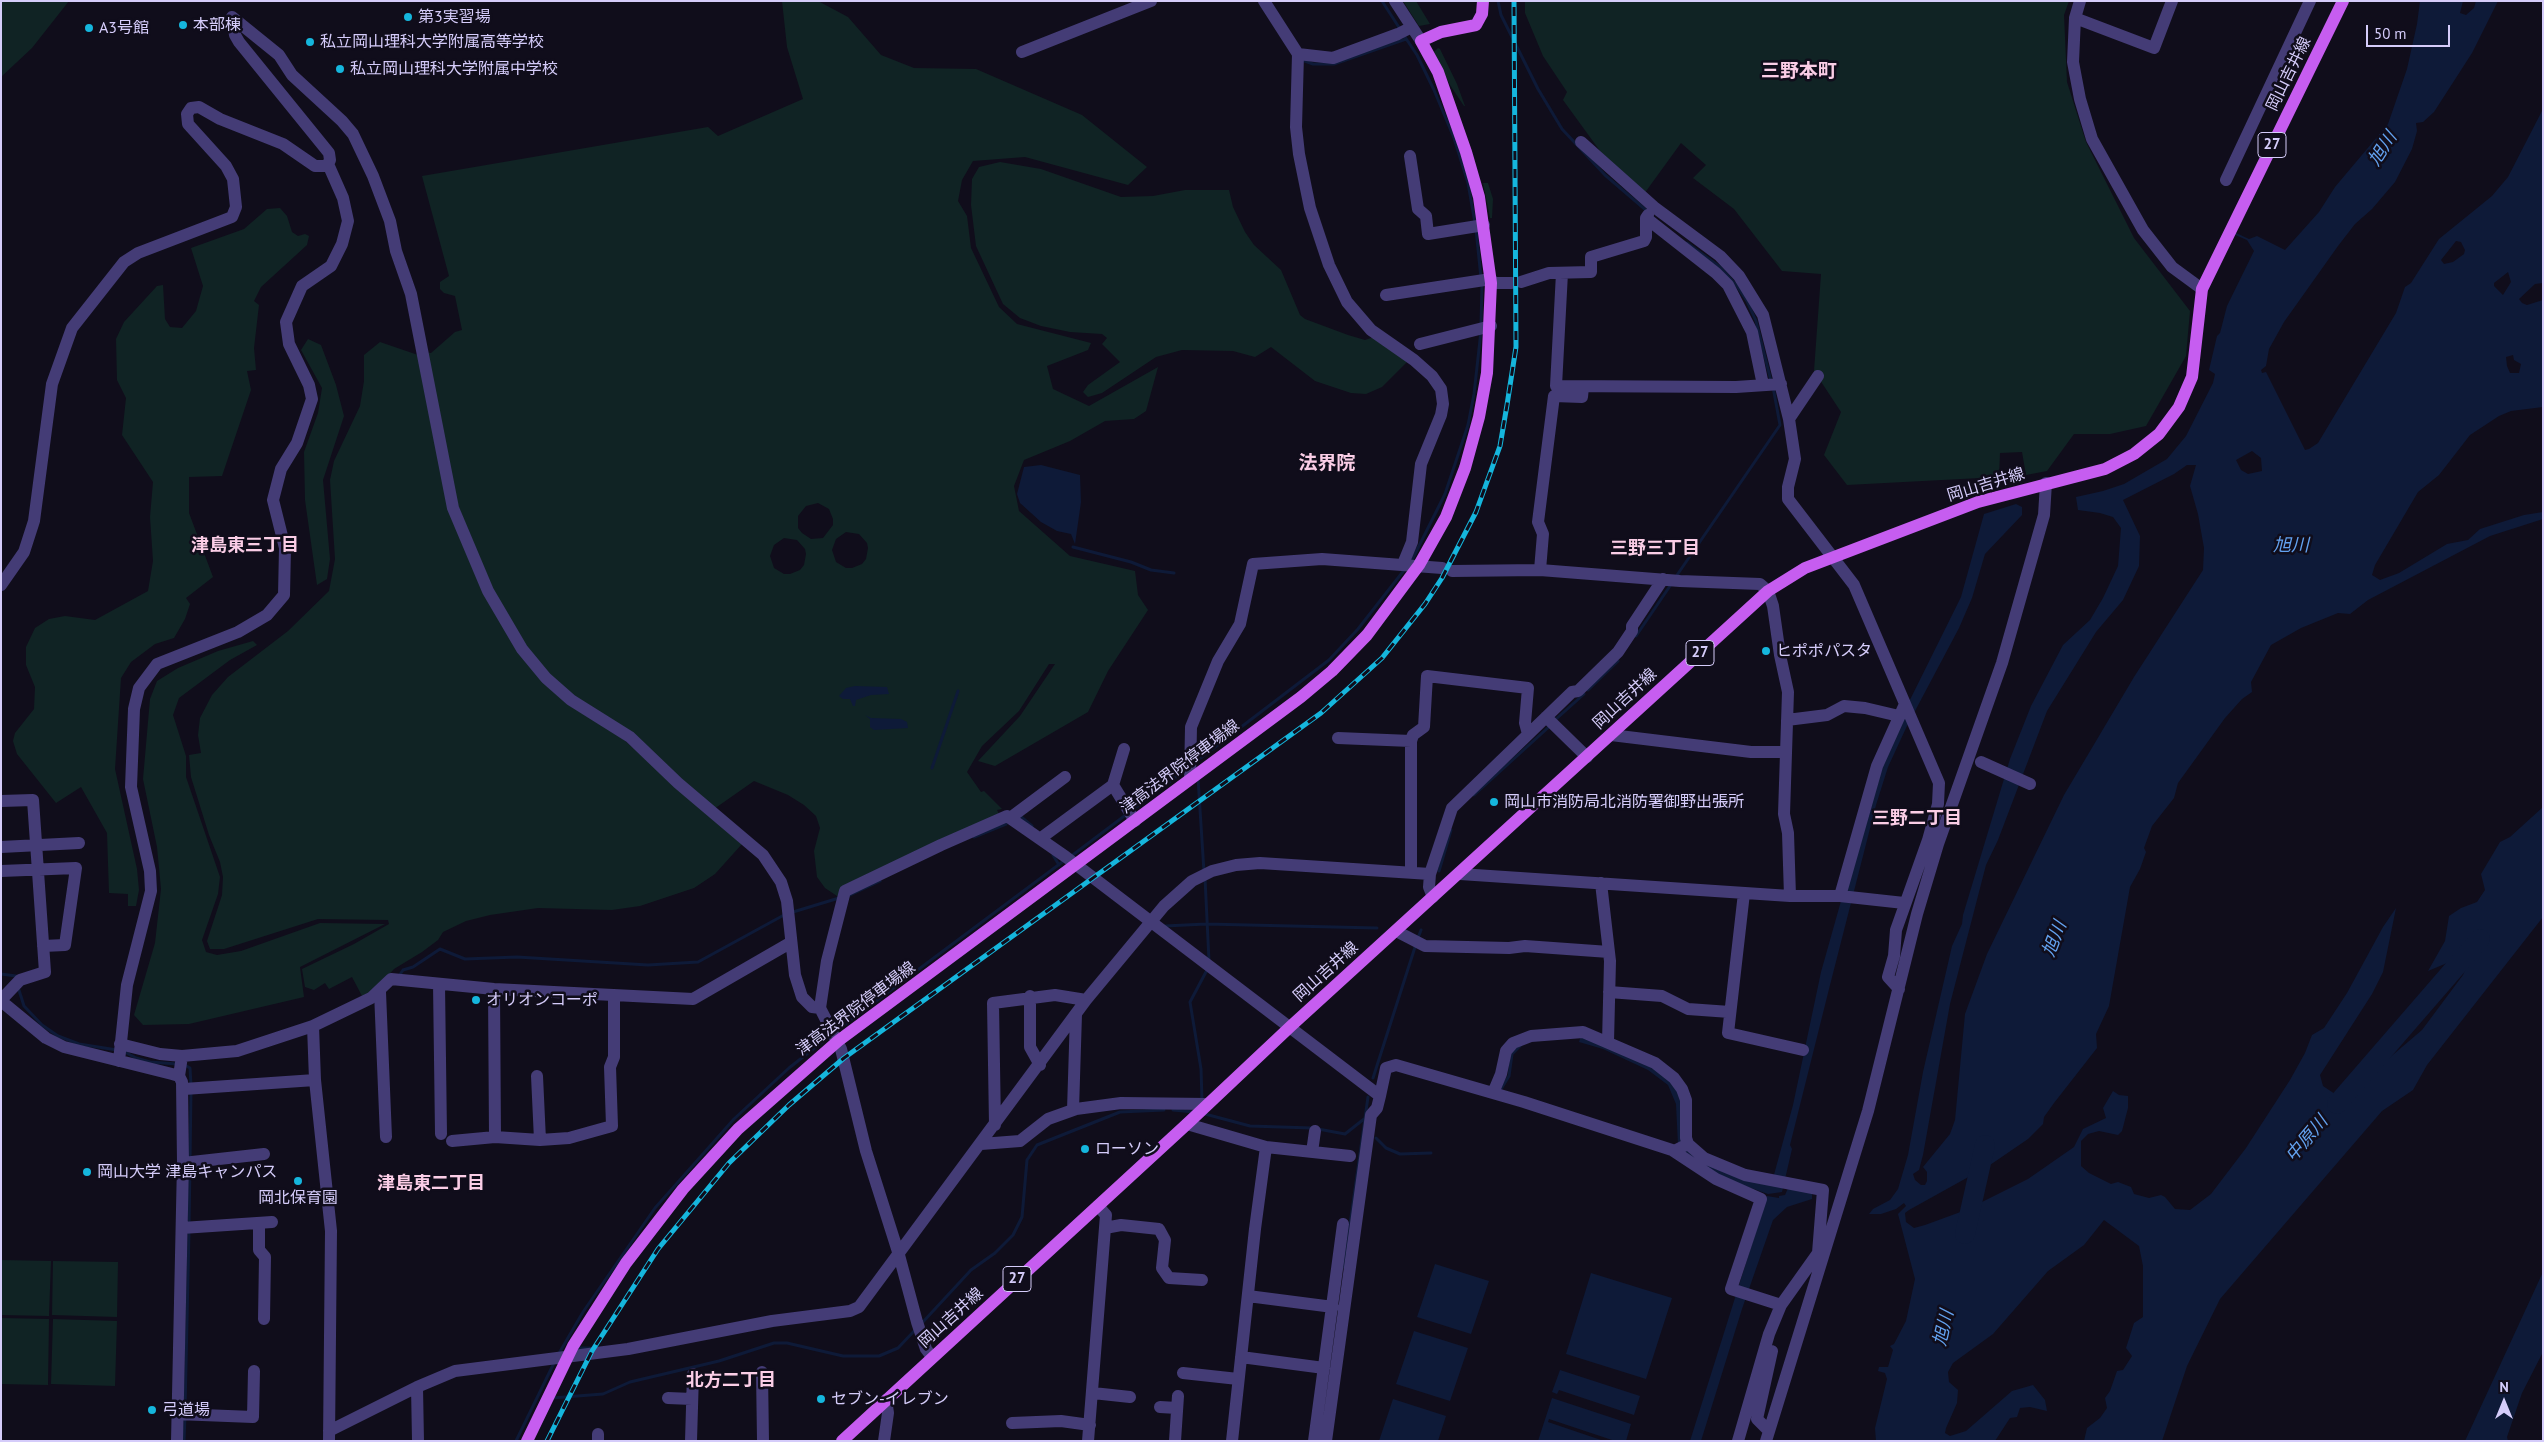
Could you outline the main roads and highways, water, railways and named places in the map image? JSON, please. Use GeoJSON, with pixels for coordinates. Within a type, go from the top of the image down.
{"type":"FeatureCollection","features":[{"type":"Feature","properties":{"kind":"main road","name":"津高法界院停車場線"},"geometry":{"type":"LineString","coordinates":[[526,1441],[550,1391],[565,1353],[626,1263],[683,1189],[713,1155],[835,1035],[1132,815],[1332,671],[1382,617],[1410,564],[1446,517],[1465,468],[1480,416],[1488,373],[1485,328],[1487,280],[1479,226],[1479,197],[1453,112],[1438,72],[1420,41],[1441,32],[1476,25],[1482,14],[1482,1]]}},
{"type":"Feature","properties":{"kind":"main road","name":"岡山吉井線"},"geometry":{"type":"LineString","coordinates":[[842,1441],[1291,1026],[1460,874],[1768,591],[1796,572],[1978,502],[2046,483],[2078,478],[2105,469],[2134,454],[2159,434],[2179,407],[2192,377],[2202,289],[2342,1]]}},
{"type":"Feature","properties":{"kind":"water","name":"旭川"},"geometry":{"type":"Polygon","coordinates":[[[2420,1],[2463,1],[2460,13],[2466,15],[2474,8],[2476,1],[2498,1],[2472,53],[2434,112],[2423,122],[2416,123],[2417,131],[2412,149],[2395,182],[2372,209],[2355,224],[2338,246],[2284,322],[2269,349],[2266,366],[2261,370],[2262,373],[2266,372],[2305,450],[2318,443],[2396,313],[2405,287],[2411,283],[2439,239],[2492,196],[2508,177],[2543,109],[2543,283],[2535,284],[2519,299],[2527,305],[2543,300],[2543,407],[2511,411],[2499,416],[2470,435],[2439,475],[2418,492],[2375,565],[2372,575],[2380,580],[2399,573],[2447,544],[2468,540],[2480,529],[2524,515],[2543,512],[2543,519],[2490,536],[2368,600],[2350,614],[2338,613],[2301,628],[2271,645],[2251,682],[2252,692],[2242,699],[2225,718],[2178,783],[2174,798],[2152,826],[2144,848],[2146,852],[2140,869],[2130,887],[2109,1006],[2096,1034],[2097,1048],[2044,1117],[2043,1124],[2028,1139],[1990,1165],[1909,1210],[1905,1213],[1906,1222],[1914,1228],[1925,1225],[1966,1210],[2028,1179],[2074,1147],[2083,1129],[2106,1118],[2103,1108],[2113,1091],[2119,1095],[2128,1096],[2128,1108],[2122,1131],[2118,1135],[2099,1131],[2088,1134],[2081,1141],[2081,1166],[2089,1173],[2111,1184],[2118,1182],[2131,1187],[2134,1194],[2149,1198],[2161,1195],[2175,1209],[2190,1210],[2211,1194],[2246,1148],[2290,1080],[2305,1053],[2312,1035],[2324,1028],[2347,993],[2383,927],[2396,908],[2383,972],[2372,994],[2320,1075],[2323,1086],[2335,1094],[2368,1076],[2422,1030],[2463,975],[2468,963],[2466,959],[2459,958],[2428,971],[2445,941],[2449,916],[2461,908],[2477,902],[2485,890],[2481,874],[2500,842],[2510,837],[2543,807],[2543,917],[2427,1065],[2413,1090],[2382,1111],[2220,1299],[2187,1366],[2162,1441],[2084,1441],[2087,1428],[2100,1418],[2107,1408],[2105,1398],[2110,1391],[2117,1371],[2123,1370],[2132,1356],[2126,1348],[2134,1323],[2143,1317],[2143,1266],[2139,1246],[2104,1220],[2084,1245],[2048,1271],[1993,1334],[1953,1363],[1948,1372],[1949,1382],[1958,1390],[1957,1403],[1945,1433],[1950,1436],[1966,1431],[2012,1391],[2033,1385],[2045,1400],[2047,1411],[2030,1407],[2020,1408],[2017,1417],[2010,1418],[1995,1441],[1876,1441],[1875,1428],[1887,1379],[1885,1373],[1878,1371],[1879,1367],[1888,1367],[1893,1350],[1890,1346],[1894,1344],[1906,1321],[1915,1279],[1898,1214],[1906,1206],[1904,1203],[1896,1209],[1881,1214],[1869,1214],[1873,1209],[1890,1200],[1898,1189],[1908,1155],[1923,1072],[1952,946],[1962,924],[1963,915],[2010,759],[2031,706],[2063,645],[2090,620],[2118,566],[2121,528],[2113,517],[2078,510],[2076,497],[2124,484],[2167,459],[2186,436],[2213,383],[2215,374],[2209,370],[2217,336],[2220,333],[2227,306],[2254,251],[2247,240],[2233,234],[2234,232],[2249,239],[2257,236],[2285,250],[2319,212],[2335,187],[2388,124],[2407,69],[2420,1]],[[2456,241],[2441,260],[2444,264],[2453,262],[2464,254],[2465,250],[2461,242],[2456,241]],[[2508,272],[2494,283],[2494,286],[2503,295],[2511,282],[2508,272]],[[2513,355],[2506,357],[2510,373],[2519,373],[2521,364],[2514,360],[2513,355]],[[2252,451],[2236,460],[2241,470],[2248,474],[2262,471],[2261,458],[2252,451]],[[2187,465],[2174,474],[2123,500],[2140,536],[2139,566],[2123,600],[2096,632],[2047,711],[1998,840],[1986,865],[1950,1004],[1923,1155],[1919,1170],[1913,1174],[1915,1180],[1921,1185],[1925,1185],[1927,1181],[1927,1172],[1923,1167],[1950,1134],[1955,1120],[1965,1014],[1987,954],[2064,795],[2134,677],[2203,570],[2204,548],[2198,514],[2190,486],[2196,465],[2187,465]]]}},
{"type":"Feature","properties":{"kind":"water"},"geometry":{"type":"Polygon","coordinates":[[[1041,465],[1080,475],[1081,502],[1075,544],[1071,534],[1057,531],[1041,522],[1020,503],[1017,494],[1024,467],[1041,465]]]}},
{"type":"Feature","properties":{"kind":"water"},"geometry":{"type":"Polygon","coordinates":[[[2016,504],[2022,507],[2022,515],[1985,554],[1972,598],[1959,628],[1906,728],[1888,767],[1876,805],[1790,1145],[1792,1149],[1782,1192],[1768,1194],[1725,1179],[1699,1165],[1678,1145],[1676,1104],[1668,1085],[1648,1070],[1603,1049],[1579,1042],[1581,1035],[1645,1060],[1681,1090],[1689,1148],[1772,1182],[1793,1105],[1821,972],[1870,798],[1897,726],[1961,597],[1984,514],[2016,504]]]}},
{"type":"Feature","properties":{"kind":"water"},"geometry":{"type":"Polygon","coordinates":[[[855,686],[887,687],[889,694],[871,695],[856,700],[855,706],[853,706],[850,699],[843,699],[839,696],[846,688],[855,686]]]}},
{"type":"Feature","properties":{"kind":"water"},"geometry":{"type":"Polygon","coordinates":[[[865,715],[871,718],[901,719],[907,722],[908,728],[874,730],[870,727],[870,719],[865,715]]]}},
{"type":"Feature","properties":{"kind":"water"},"geometry":{"type":"Polygon","coordinates":[[[1789,1186],[1812,1194],[1812,1199],[1787,1207],[1773,1220],[1742,1309],[1701,1441],[1690,1441],[1767,1196],[1779,1198],[1779,1196],[1785,1195],[1789,1186]]]}},
{"type":"Feature","properties":{"kind":"water"},"geometry":{"type":"Polygon","coordinates":[[[1435,1264],[1489,1281],[1471,1334],[1417,1317],[1435,1264]]]}},
{"type":"Feature","properties":{"kind":"water"},"geometry":{"type":"Polygon","coordinates":[[[2543,1272],[2543,1352],[2522,1393],[2507,1437],[2508,1441],[2465,1441],[2543,1272]]]}},
{"type":"Feature","properties":{"kind":"water"},"geometry":{"type":"Polygon","coordinates":[[[1591,1273],[1672,1298],[1646,1379],[1566,1354],[1591,1273]]]}},
{"type":"Feature","properties":{"kind":"water"},"geometry":{"type":"Polygon","coordinates":[[[1414,1331],[1468,1348],[1450,1401],[1396,1384],[1414,1331]]]}},
{"type":"Feature","properties":{"kind":"water"},"geometry":{"type":"Polygon","coordinates":[[[1560,1370],[1640,1396],[1634,1415],[1559,1390],[1557,1394],[1552,1392],[1560,1370]]]}},
{"type":"Feature","properties":{"kind":"water"},"geometry":{"type":"Polygon","coordinates":[[[1552,1398],[1631,1424],[1626,1441],[1615,1441],[1549,1419],[1548,1422],[1604,1441],[1538,1441],[1552,1398]]]}},
{"type":"Feature","properties":{"kind":"water"},"geometry":{"type":"Polygon","coordinates":[[[1393,1399],[1446,1416],[1438,1441],[1379,1441],[1393,1399]]]}},
{"type":"Feature","properties":{"kind":"waterway"},"geometry":{"type":"LineString","coordinates":[[1382,1],[1400,29]]}},
{"type":"Feature","properties":{"kind":"waterway"},"geometry":{"type":"LineString","coordinates":[[1498,1],[1501,15],[1538,89],[1562,129],[1605,175],[1647,211]]}},
{"type":"Feature","properties":{"kind":"waterway"},"geometry":{"type":"LineString","coordinates":[[1403,34],[1417,55],[1454,138],[1468,183],[1475,223]]}},
{"type":"Feature","properties":{"kind":"waterway"},"geometry":{"type":"LineString","coordinates":[[1302,60],[1313,64],[1334,64],[1406,39]]}},
{"type":"Feature","properties":{"kind":"waterway"},"geometry":{"type":"LineString","coordinates":[[1476,229],[1481,278]]}},
{"type":"Feature","properties":{"kind":"waterway"},"geometry":{"type":"LineString","coordinates":[[1687,243],[1720,267],[1747,301],[1756,321],[1771,381]]}},
{"type":"Feature","properties":{"kind":"waterway"},"geometry":{"type":"LineString","coordinates":[[1481,325],[1482,284]]}},
{"type":"Feature","properties":{"kind":"waterway"},"geometry":{"type":"LineString","coordinates":[[1411,562],[1445,494],[1468,425],[1474,394],[1481,331]]}},
{"type":"Feature","properties":{"kind":"waterway"},"geometry":{"type":"LineString","coordinates":[[1675,578],[1780,425],[1773,387]]}},
{"type":"Feature","properties":{"kind":"waterway"},"geometry":{"type":"LineString","coordinates":[[1073,547],[1131,562],[1151,570],[1174,573]]}},
{"type":"Feature","properties":{"kind":"waterway"},"geometry":{"type":"LineString","coordinates":[[1194,763],[1329,660],[1358,629],[1405,569]]}},
{"type":"Feature","properties":{"kind":"waterway"},"geometry":{"type":"LineString","coordinates":[[1636,636],[1672,583]]}},
{"type":"Feature","properties":{"kind":"waterway"},"geometry":{"type":"LineString","coordinates":[[1588,690],[1618,661]]}},
{"type":"Feature","properties":{"kind":"waterway"},"geometry":{"type":"LineString","coordinates":[[932,768],[958,691]]}},
{"type":"Feature","properties":{"kind":"waterway"},"geometry":{"type":"LineString","coordinates":[[1555,720],[1584,694]]}},
{"type":"Feature","properties":{"kind":"waterway"},"geometry":{"type":"LineString","coordinates":[[1474,795],[1551,725]]}},
{"type":"Feature","properties":{"kind":"waterway"},"geometry":{"type":"LineString","coordinates":[[1132,810],[1185,770]]}},
{"type":"Feature","properties":{"kind":"waterway"},"geometry":{"type":"LineString","coordinates":[[1198,778],[1204,872]]}},
{"type":"Feature","properties":{"kind":"waterway"},"geometry":{"type":"LineString","coordinates":[[1070,857],[1127,814]]}},
{"type":"Feature","properties":{"kind":"waterway"},"geometry":{"type":"LineString","coordinates":[[1020,816],[1032,826]]}},
{"type":"Feature","properties":{"kind":"waterway"},"geometry":{"type":"LineString","coordinates":[[974,837],[1006,824]]}},
{"type":"Feature","properties":{"kind":"waterway"},"geometry":{"type":"LineString","coordinates":[[1439,871],[1451,830]]}},
{"type":"Feature","properties":{"kind":"waterway"},"geometry":{"type":"LineString","coordinates":[[1053,855],[1059,865]]}},
{"type":"Feature","properties":{"kind":"waterway"},"geometry":{"type":"LineString","coordinates":[[836,1031],[1065,860]]}},
{"type":"Feature","properties":{"kind":"waterway"},"geometry":{"type":"LineString","coordinates":[[1205,878],[1209,961]]}},
{"type":"Feature","properties":{"kind":"waterway"},"geometry":{"type":"LineString","coordinates":[[850,895],[880,881]]}},
{"type":"Feature","properties":{"kind":"waterway"},"geometry":{"type":"LineString","coordinates":[[793,912],[839,898]]}},
{"type":"Feature","properties":{"kind":"waterway"},"geometry":{"type":"LineString","coordinates":[[399,976],[403,970],[413,967],[440,949],[465,959],[517,957],[648,965],[698,962],[784,915]]}},
{"type":"Feature","properties":{"kind":"waterway"},"geometry":{"type":"LineString","coordinates":[[1165,926],[1206,924],[1377,928]]}},
{"type":"Feature","properties":{"kind":"waterway"},"geometry":{"type":"LineString","coordinates":[[1418,938],[1421,930]]}},
{"type":"Feature","properties":{"kind":"waterway","name":"中原川"},"geometry":{"type":"LineString","coordinates":[[2337,1104],[2480,939]]}},
{"type":"Feature","properties":{"kind":"waterway"},"geometry":{"type":"LineString","coordinates":[[1373,1078],[1416,944]]}},
{"type":"Feature","properties":{"kind":"waterway"},"geometry":{"type":"LineString","coordinates":[[1202,1100],[1201,1069],[1190,1002],[1207,970]]}},
{"type":"Feature","properties":{"kind":"waterway"},"geometry":{"type":"LineString","coordinates":[[1,974],[16,976],[17,978]]}},
{"type":"Feature","properties":{"kind":"waterway"},"geometry":{"type":"LineString","coordinates":[[18,987],[24,1006],[42,1025],[58,1036],[79,1044],[117,1050]]}},
{"type":"Feature","properties":{"kind":"waterway"},"geometry":{"type":"LineString","coordinates":[[558,1355],[583,1312],[655,1208],[734,1119],[789,1068],[831,1035]]}},
{"type":"Feature","properties":{"kind":"waterway"},"geometry":{"type":"LineString","coordinates":[[1501,1089],[1509,1076],[1512,1054],[1520,1046]]}},
{"type":"Feature","properties":{"kind":"waterway"},"geometry":{"type":"LineString","coordinates":[[123,1051],[136,1058],[150,1062],[177,1064]]}},
{"type":"Feature","properties":{"kind":"waterway"},"geometry":{"type":"LineString","coordinates":[[183,1064],[190,1068],[191,1085]]}},
{"type":"Feature","properties":{"kind":"waterway"},"geometry":{"type":"LineString","coordinates":[[190,1160],[191,1091]]}},
{"type":"Feature","properties":{"kind":"waterway"},"geometry":{"type":"LineString","coordinates":[[1344,1267],[1368,1097]]}},
{"type":"Feature","properties":{"kind":"waterway"},"geometry":{"type":"LineString","coordinates":[[922,1323],[971,1270],[995,1253],[1013,1235],[1022,1217],[1027,1160],[1037,1145],[1120,1112],[1164,1110]]}},
{"type":"Feature","properties":{"kind":"waterway"},"geometry":{"type":"LineString","coordinates":[[1173,1110],[1194,1112]]}},
{"type":"Feature","properties":{"kind":"waterway"},"geometry":{"type":"LineString","coordinates":[[1205,1114],[1250,1126],[1312,1128]]}},
{"type":"Feature","properties":{"kind":"waterway"},"geometry":{"type":"LineString","coordinates":[[1318,1129],[1345,1134],[1364,1119]]}},
{"type":"Feature","properties":{"kind":"waterway"},"geometry":{"type":"LineString","coordinates":[[1376,1138],[1386,1148],[1400,1154],[1431,1153]]}},
{"type":"Feature","properties":{"kind":"waterway","name":"旭川"},"geometry":{"type":"LineString","coordinates":[[1965,1234],[1985,1145]]}},
{"type":"Feature","properties":{"kind":"waterway"},"geometry":{"type":"LineString","coordinates":[[189,1225],[190,1166]]}},
{"type":"Feature","properties":{"kind":"waterway"},"geometry":{"type":"LineString","coordinates":[[185,1410],[189,1231]]}},
{"type":"Feature","properties":{"kind":"waterway"},"geometry":{"type":"LineString","coordinates":[[552,1398],[603,1394],[630,1382],[719,1361],[774,1343],[787,1343],[843,1356],[879,1356],[898,1348],[916,1329]]}},
{"type":"Feature","properties":{"kind":"waterway"},"geometry":{"type":"LineString","coordinates":[[576,1348],[590,1348]]}},
{"type":"Feature","properties":{"kind":"waterway"},"geometry":{"type":"LineString","coordinates":[[516,1441],[554,1363]]}},
{"type":"Feature","properties":{"kind":"waterway"},"geometry":{"type":"LineString","coordinates":[[184,1441],[185,1416]]}},
{"type":"Feature","properties":{"kind":"railway"},"geometry":{"type":"LineString","coordinates":[[547,1441],[592,1351],[658,1249],[729,1163],[789,1105],[844,1058],[1321,713],[1382,658],[1425,604],[1442,578],[1476,512],[1500,446],[1516,347],[1514,1]]}},
{"type":"Feature","properties":{"kind":"place","name":"第3実習場"},"geometry":{"type":"Point","coordinates":[408,17]}},
{"type":"Feature","properties":{"kind":"place","name":"本部棟"},"geometry":{"type":"Point","coordinates":[183,25]}},
{"type":"Feature","properties":{"kind":"place","name":"A3号館"},"geometry":{"type":"Point","coordinates":[89,28]}},
{"type":"Feature","properties":{"kind":"place","name":"私立岡山理科大学附属高等学校"},"geometry":{"type":"Point","coordinates":[310,42]}},
{"type":"Feature","properties":{"kind":"place","name":"私立岡山理科大学附属中学校"},"geometry":{"type":"Point","coordinates":[340,69]}},
{"type":"Feature","properties":{"kind":"place","name":"ヒポポパスタ"},"geometry":{"type":"Point","coordinates":[1766,651]}},
{"type":"Feature","properties":{"kind":"place","name":"岡山市消防局北消防署御野出張所"},"geometry":{"type":"Point","coordinates":[1494,802]}},
{"type":"Feature","properties":{"kind":"place","name":"オリオンコーポ"},"geometry":{"type":"Point","coordinates":[476,1000]}},
{"type":"Feature","properties":{"kind":"place","name":"ローソン"},"geometry":{"type":"Point","coordinates":[1085,1149]}},
{"type":"Feature","properties":{"kind":"place","name":"岡山大学 津島キャンパス"},"geometry":{"type":"Point","coordinates":[87,1172]}},
{"type":"Feature","properties":{"kind":"place","name":"岡北保育園"},"geometry":{"type":"Point","coordinates":[298,1181]}},
{"type":"Feature","properties":{"kind":"place","name":"セブン-イレブン"},"geometry":{"type":"Point","coordinates":[821,1399]}},
{"type":"Feature","properties":{"kind":"place","name":"弓道場"},"geometry":{"type":"Point","coordinates":[152,1410]}},
{"type":"Feature","properties":{"kind":"district","name":"三野本町"},"geometry":{"type":"Point","coordinates":[1799,72]}},
{"type":"Feature","properties":{"kind":"district","name":"法界院"},"geometry":{"type":"Point","coordinates":[1327,464]}},
{"type":"Feature","properties":{"kind":"district","name":"津島東三丁目"},"geometry":{"type":"Point","coordinates":[245,546]}},
{"type":"Feature","properties":{"kind":"district","name":"三野三丁目"},"geometry":{"type":"Point","coordinates":[1655,549]}},
{"type":"Feature","properties":{"kind":"district","name":"三野二丁目"},"geometry":{"type":"Point","coordinates":[1917,819]}},
{"type":"Feature","properties":{"kind":"district","name":"津島東二丁目"},"geometry":{"type":"Point","coordinates":[431,1184]}},
{"type":"Feature","properties":{"kind":"district","name":"北方二丁目"},"geometry":{"type":"Point","coordinates":[731,1381]}}]}
